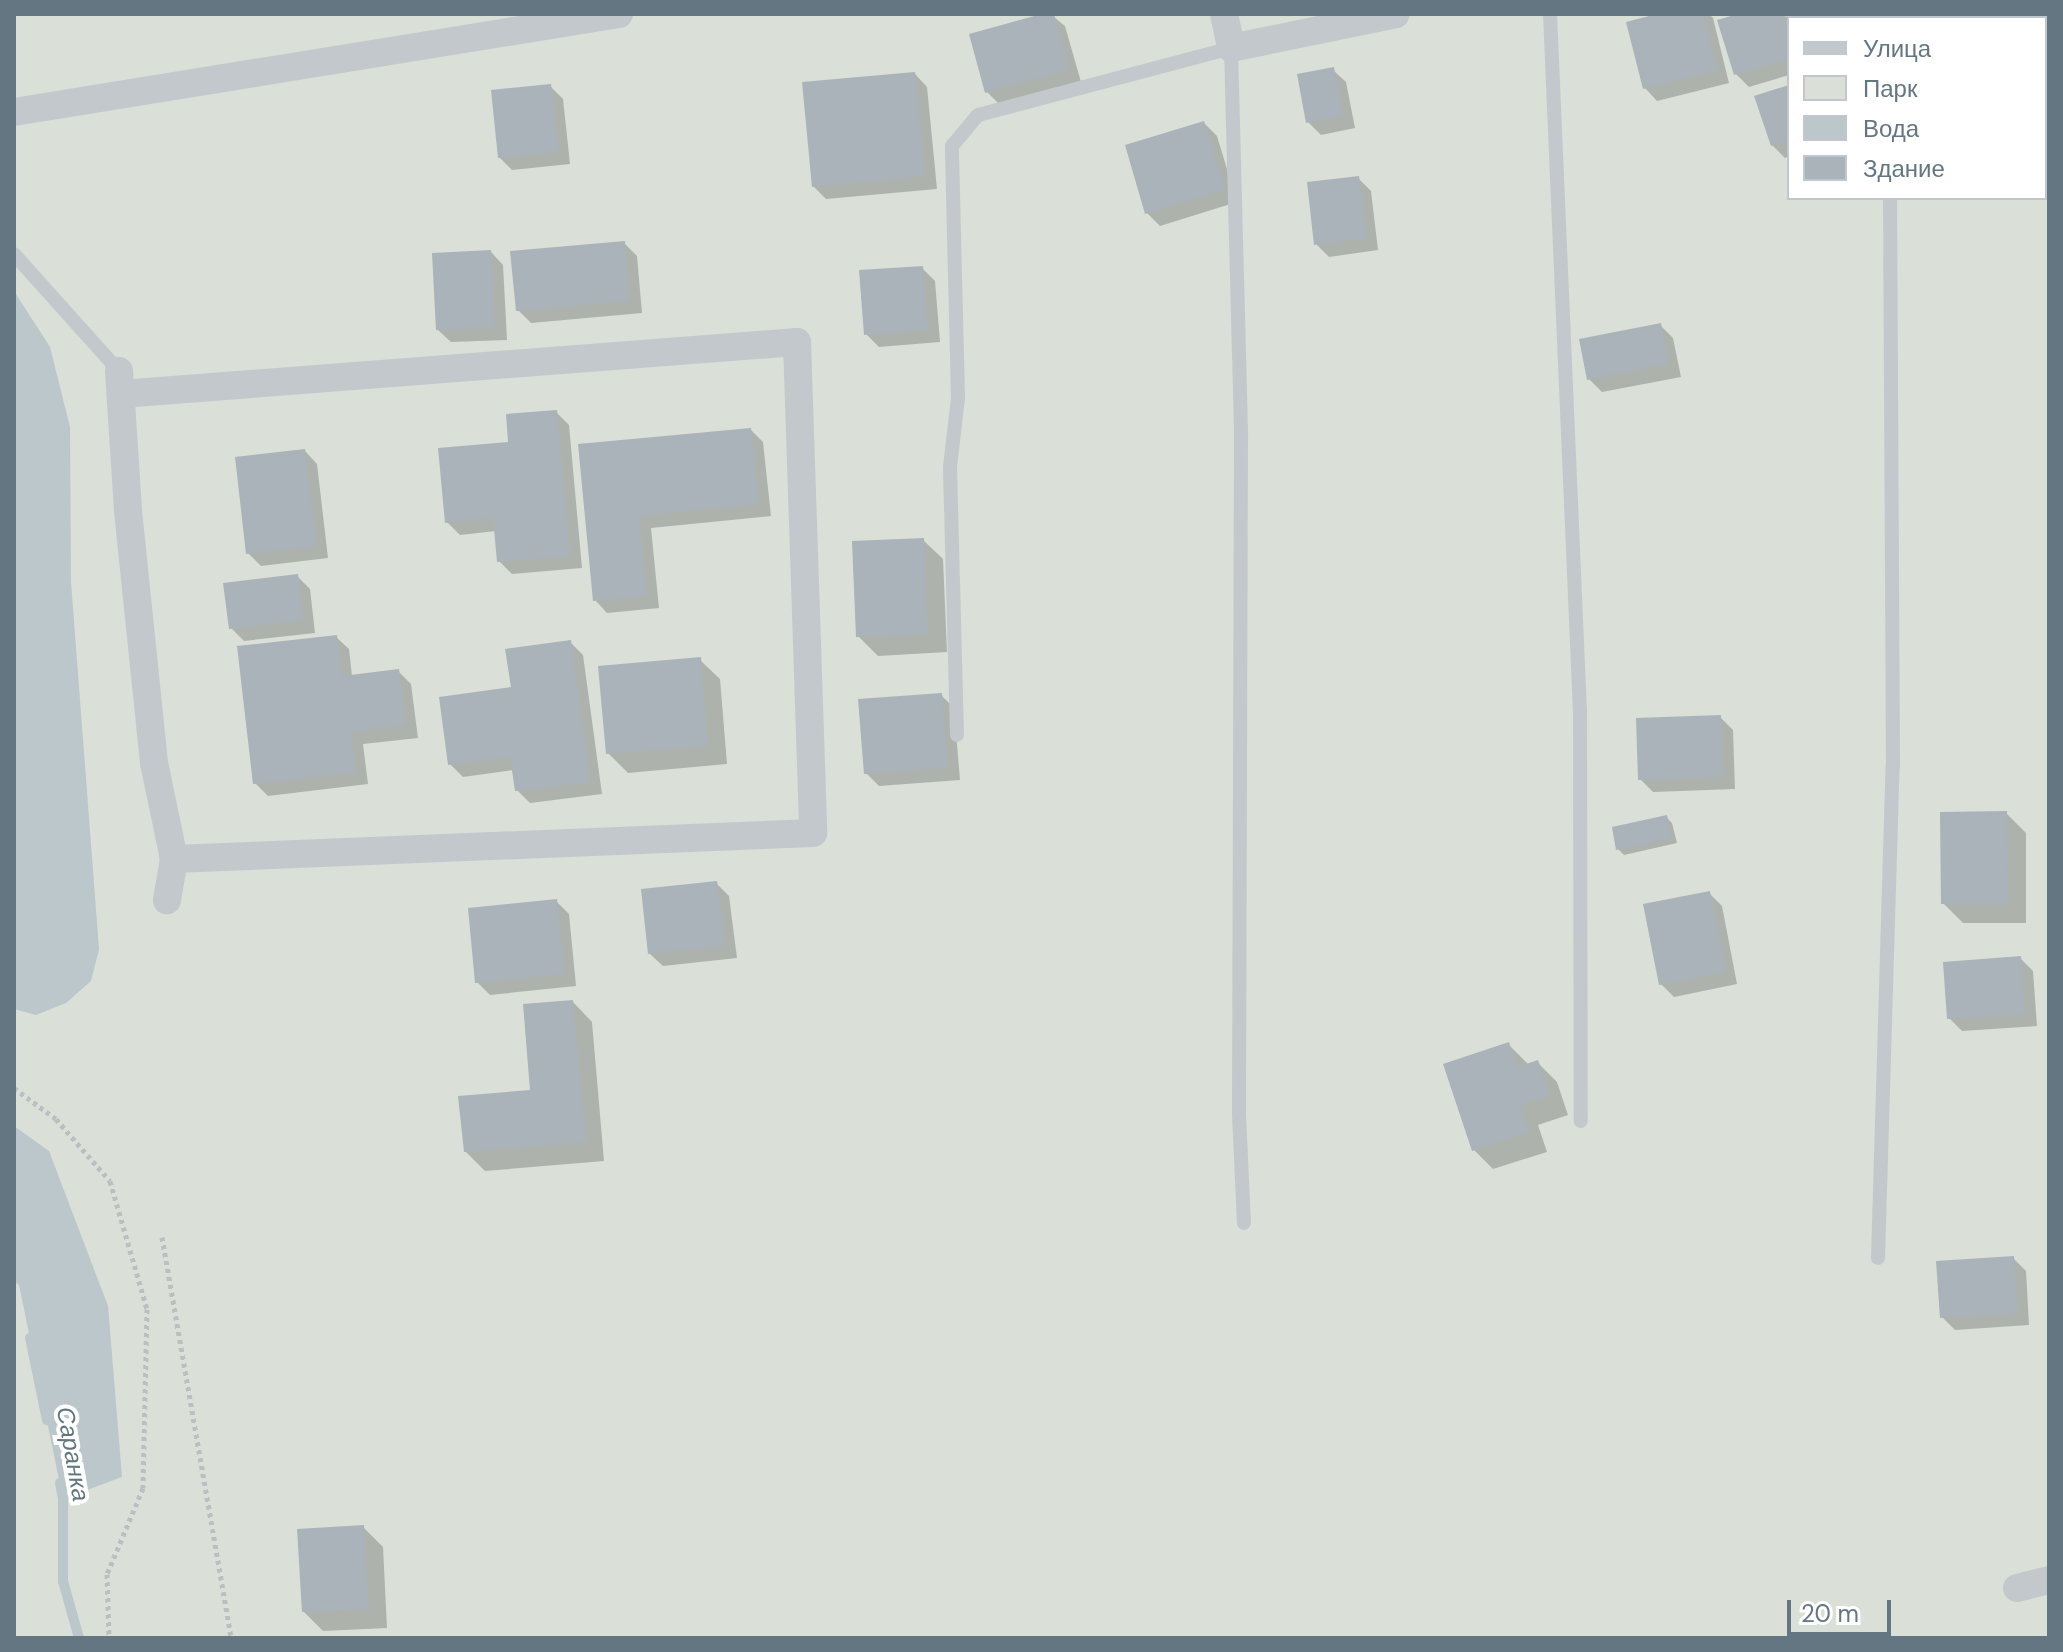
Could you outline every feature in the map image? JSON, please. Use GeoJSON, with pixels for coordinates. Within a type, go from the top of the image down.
{"type":"FeatureCollection","features":[{"type":"Feature","properties":{"kind":"street"},"geometry":{"type":"LineString","coordinates":[[14,112],[565,19],[619,14]]}},
{"type":"Feature","properties":{"kind":"street"},"geometry":{"type":"LineString","coordinates":[[1224,14],[1231,48],[1396,14]]}},
{"type":"Feature","properties":{"kind":"street"},"geometry":{"type":"LineString","coordinates":[[167,900],[174,859],[154,763],[128,511],[120,383],[797,342],[813,833],[174,859]]}},
{"type":"Feature","properties":{"kind":"street"},"geometry":{"type":"LineString","coordinates":[[2017,1588],[2049,1580]]}},
{"type":"Feature","properties":{"kind":"lane"},"geometry":{"type":"LineString","coordinates":[[1550,14],[1580,712],[1581,1121]]}},
{"type":"Feature","properties":{"kind":"lane"},"geometry":{"type":"LineString","coordinates":[[957,735],[950,467],[958,398],[952,146],[978,115],[1231,48],[1241,436],[1239,1114],[1244,1223]]}},
{"type":"Feature","properties":{"kind":"lane"},"geometry":{"type":"LineString","coordinates":[[1878,1258],[1893,766],[1890,200]]}},
{"type":"Feature","properties":{"kind":"lane"},"geometry":{"type":"LineString","coordinates":[[14,254],[120,383]]}},
{"type":"Feature","properties":{"kind":"path"},"geometry":{"type":"LineString","coordinates":[[14,1088],[56,1119],[110,1181],[147,1309],[143,1488],[107,1574],[109,1638]]}},
{"type":"Feature","properties":{"kind":"path"},"geometry":{"type":"LineString","coordinates":[[162,1237],[231,1638]]}},
{"type":"Feature","properties":{"kind":"green space"},"geometry":{"type":"Polygon","coordinates":[[[14,14],[2049,14],[2049,1638],[14,1638],[14,14]]]}},
{"type":"Feature","properties":{"kind":"water"},"geometry":{"type":"Polygon","coordinates":[[[14,291],[50,347],[70,427],[71,582],[99,949],[91,981],[66,1003],[36,1015],[14,1009],[14,291]]]}},
{"type":"Feature","properties":{"kind":"water"},"geometry":{"type":"Polygon","coordinates":[[[14,1126],[49,1151],[108,1306],[122,1477],[63,1499],[19,1285],[14,1281],[14,1126]]]}},
{"type":"Feature","properties":{"kind":"building"},"geometry":{"type":"Polygon","coordinates":[[[1042,14],[1054,14],[1069,69],[985,93],[969,34],[1042,14]]]}},
{"type":"Feature","properties":{"kind":"building"},"geometry":{"type":"Polygon","coordinates":[[[1657,14],[1703,14],[1718,70],[1643,89],[1626,22],[1657,14]]]}},
{"type":"Feature","properties":{"kind":"building"},"geometry":{"type":"Polygon","coordinates":[[[1738,14],[1784,14],[1787,60],[1734,75],[1717,20],[1738,14]]]}},
{"type":"Feature","properties":{"kind":"building"},"geometry":{"type":"Polygon","coordinates":[[[1334,67],[1343,116],[1306,123],[1297,74],[1334,67]]]}},
{"type":"Feature","properties":{"kind":"building"},"geometry":{"type":"Polygon","coordinates":[[[915,72],[925,176],[812,187],[802,82],[915,72]]]}},
{"type":"Feature","properties":{"kind":"building"},"geometry":{"type":"Polygon","coordinates":[[[551,84],[558,152],[498,158],[491,90],[551,84]]]}},
{"type":"Feature","properties":{"kind":"building"},"geometry":{"type":"Polygon","coordinates":[[[1787,86],[1787,141],[1771,146],[1754,96],[1787,86]]]}},
{"type":"Feature","properties":{"kind":"building"},"geometry":{"type":"Polygon","coordinates":[[[1204,121],[1225,190],[1145,214],[1125,145],[1204,121]]]}},
{"type":"Feature","properties":{"kind":"building"},"geometry":{"type":"Polygon","coordinates":[[[1359,176],[1367,238],[1314,245],[1307,182],[1359,176]]]}},
{"type":"Feature","properties":{"kind":"building"},"geometry":{"type":"Polygon","coordinates":[[[625,241],[630,301],[516,311],[510,251],[625,241]]]}},
{"type":"Feature","properties":{"kind":"building"},"geometry":{"type":"Polygon","coordinates":[[[491,250],[495,328],[436,330],[432,253],[491,250]]]}},
{"type":"Feature","properties":{"kind":"building"},"geometry":{"type":"Polygon","coordinates":[[[923,266],[928,330],[864,335],[859,270],[923,266]]]}},
{"type":"Feature","properties":{"kind":"building"},"geometry":{"type":"Polygon","coordinates":[[[1661,323],[1669,364],[1587,380],[1579,339],[1661,323]]]}},
{"type":"Feature","properties":{"kind":"building"},"geometry":{"type":"Polygon","coordinates":[[[557,410],[570,556],[497,562],[493,518],[445,523],[438,448],[508,442],[506,414],[557,410]]]}},
{"type":"Feature","properties":{"kind":"building"},"geometry":{"type":"Polygon","coordinates":[[[751,428],[759,504],[639,516],[647,596],[593,601],[578,444],[751,428]]]}},
{"type":"Feature","properties":{"kind":"building"},"geometry":{"type":"Polygon","coordinates":[[[305,449],[316,546],[246,554],[235,457],[305,449]]]}},
{"type":"Feature","properties":{"kind":"building"},"geometry":{"type":"Polygon","coordinates":[[[924,538],[928,634],[856,637],[852,541],[924,538]]]}},
{"type":"Feature","properties":{"kind":"building"},"geometry":{"type":"Polygon","coordinates":[[[298,574],[303,620],[229,629],[223,583],[298,574]]]}},
{"type":"Feature","properties":{"kind":"building"},"geometry":{"type":"Polygon","coordinates":[[[337,635],[342,676],[399,669],[406,725],[351,732],[356,772],[253,784],[237,646],[337,635]]]}},
{"type":"Feature","properties":{"kind":"building"},"geometry":{"type":"Polygon","coordinates":[[[571,640],[590,782],[515,791],[510,757],[448,765],[439,697],[511,687],[505,649],[571,640]]]}},
{"type":"Feature","properties":{"kind":"building"},"geometry":{"type":"Polygon","coordinates":[[[701,657],[708,746],[606,754],[598,666],[701,657]]]}},
{"type":"Feature","properties":{"kind":"building"},"geometry":{"type":"Polygon","coordinates":[[[942,693],[948,768],[864,774],[858,699],[942,693]]]}},
{"type":"Feature","properties":{"kind":"building"},"geometry":{"type":"Polygon","coordinates":[[[1721,715],[1723,777],[1638,780],[1636,718],[1721,715]]]}},
{"type":"Feature","properties":{"kind":"building"},"geometry":{"type":"Polygon","coordinates":[[[2007,811],[2008,904],[1941,904],[1940,812],[2007,811]]]}},
{"type":"Feature","properties":{"kind":"building"},"geometry":{"type":"Polygon","coordinates":[[[1667,815],[1672,838],[1616,850],[1612,827],[1667,815]]]}},
{"type":"Feature","properties":{"kind":"building"},"geometry":{"type":"Polygon","coordinates":[[[717,881],[725,946],[648,954],[641,889],[717,881]]]}},
{"type":"Feature","properties":{"kind":"building"},"geometry":{"type":"Polygon","coordinates":[[[1710,891],[1726,972],[1659,985],[1643,904],[1710,891]]]}},
{"type":"Feature","properties":{"kind":"building"},"geometry":{"type":"Polygon","coordinates":[[[557,899],[564,974],[475,983],[468,908],[557,899]]]}},
{"type":"Feature","properties":{"kind":"building"},"geometry":{"type":"Polygon","coordinates":[[[2021,956],[2025,1014],[1947,1019],[1943,962],[2021,956]]]}},
{"type":"Feature","properties":{"kind":"building"},"geometry":{"type":"Polygon","coordinates":[[[573,1000],[586,1142],[464,1152],[458,1096],[530,1090],[523,1004],[573,1000]]]}},
{"type":"Feature","properties":{"kind":"building"},"geometry":{"type":"Polygon","coordinates":[[[1509,1042],[1517,1067],[1538,1060],[1550,1096],[1520,1105],[1529,1132],[1472,1151],[1443,1064],[1509,1042]]]}},
{"type":"Feature","properties":{"kind":"building"},"geometry":{"type":"Polygon","coordinates":[[[2014,1256],[2018,1313],[1940,1318],[1936,1261],[2014,1256]]]}},
{"type":"Feature","properties":{"kind":"building"},"geometry":{"type":"Polygon","coordinates":[[[364,1525],[369,1609],[302,1612],[297,1529],[364,1525]]]}},
{"type":"Feature","properties":{"kind":"waterway","name":"Саранка"},"geometry":{"type":"LineString","coordinates":[[30,1338],[47,1420]]}},
{"type":"Feature","properties":{"kind":"waterway","name":"Саранка"},"geometry":{"type":"LineString","coordinates":[[60,1483],[63,1499],[63,1581],[79,1638]]}}]}
